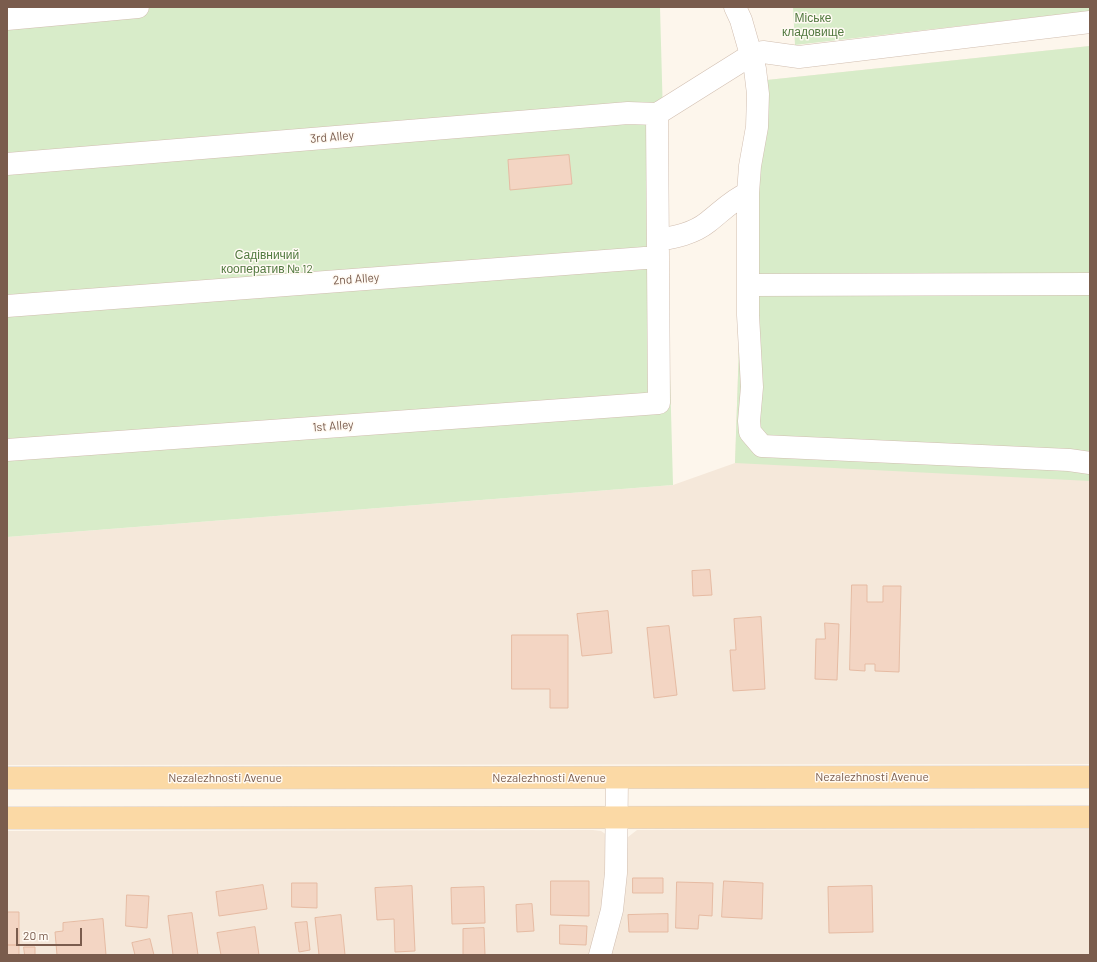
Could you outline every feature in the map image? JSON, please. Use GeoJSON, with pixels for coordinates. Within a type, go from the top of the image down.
{"type":"FeatureCollection","features":[{"type":"Feature","properties":{"kind":"main road","name":"Nezalezhnosti Avenue"},"geometry":{"type":"LineString","coordinates":[[7,778],[1090,777]]}},
{"type":"Feature","properties":{"kind":"main road"},"geometry":{"type":"LineString","coordinates":[[7,818],[1090,817]]}},
{"type":"Feature","properties":{"kind":"street"},"geometry":{"type":"LineString","coordinates":[[7,18],[138,7]]}},
{"type":"Feature","properties":{"kind":"street"},"geometry":{"type":"LineString","coordinates":[[735,7],[755,69],[758,107],[748,193],[748,285],[752,381],[749,421],[750,432],[762,446],[1069,460],[1090,463]]}},
{"type":"Feature","properties":{"kind":"street"},"geometry":{"type":"LineString","coordinates":[[658,248],[657,114],[751,56],[763,52],[799,57],[1090,22]]}},
{"type":"Feature","properties":{"kind":"street","name":"3rd Alley"},"geometry":{"type":"LineString","coordinates":[[7,164],[620,113],[657,114]]}},
{"type":"Feature","properties":{"kind":"street","name":"2nd Alley"},"geometry":{"type":"LineString","coordinates":[[7,306],[658,248],[700,226],[732,201],[748,193]]}},
{"type":"Feature","properties":{"kind":"street","name":"1st Alley"},"geometry":{"type":"LineString","coordinates":[[7,450],[659,403],[658,248]]}},
{"type":"Feature","properties":{"kind":"street"},"geometry":{"type":"LineString","coordinates":[[748,285],[1090,284]]}},
{"type":"Feature","properties":{"kind":"street"},"geometry":{"type":"LineString","coordinates":[[600,955],[612,910],[616,873],[617,778]]}},
{"type":"Feature","properties":{"kind":"shaded area"},"geometry":{"type":"Polygon","coordinates":[[[1090,46],[1090,764],[7,765],[7,537],[673,485],[735,463],[748,82],[1090,46]]]}},
{"type":"Feature","properties":{"kind":"shaded area"},"geometry":{"type":"Polygon","coordinates":[[[1090,829],[1090,955],[607,955],[622,911],[628,837],[637,830],[1090,829]]]}},
{"type":"Feature","properties":{"kind":"shaded area"},"geometry":{"type":"Polygon","coordinates":[[[7,831],[601,831],[607,835],[609,841],[602,910],[593,955],[7,955],[7,831]]]}},
{"type":"Feature","properties":{"kind":"green space","name":"Садівничий кооператив № 12"},"geometry":{"type":"Polygon","coordinates":[[[7,7],[660,7],[673,485],[7,537],[7,7]]]}},
{"type":"Feature","properties":{"kind":"green space","name":"Міське кладовище"},"geometry":{"type":"Polygon","coordinates":[[[793,7],[1090,7],[1090,11],[795,45],[793,7]]]}},
{"type":"Feature","properties":{"kind":"green space"},"geometry":{"type":"Polygon","coordinates":[[[1090,46],[1090,481],[735,463],[748,82],[1090,46]]]}},
{"type":"Feature","properties":{"kind":"building"},"geometry":{"type":"Polygon","coordinates":[[[569,155],[572,184],[510,190],[508,160],[569,155]]]}},
{"type":"Feature","properties":{"kind":"building"},"geometry":{"type":"Polygon","coordinates":[[[710,570],[712,595],[693,596],[692,571],[710,570]]]}},
{"type":"Feature","properties":{"kind":"building"},"geometry":{"type":"Polygon","coordinates":[[[852,585],[867,585],[867,602],[883,602],[883,586],[901,586],[899,672],[875,671],[875,664],[865,664],[865,671],[850,670],[852,585]]]}},
{"type":"Feature","properties":{"kind":"building"},"geometry":{"type":"Polygon","coordinates":[[[608,611],[612,653],[582,656],[577,614],[608,611]]]}},
{"type":"Feature","properties":{"kind":"building"},"geometry":{"type":"Polygon","coordinates":[[[761,617],[765,689],[733,691],[730,650],[736,650],[734,619],[761,617]]]}},
{"type":"Feature","properties":{"kind":"building"},"geometry":{"type":"Polygon","coordinates":[[[825,623],[839,624],[837,680],[815,679],[816,639],[825,639],[825,623]]]}},
{"type":"Feature","properties":{"kind":"building"},"geometry":{"type":"Polygon","coordinates":[[[669,626],[677,695],[654,698],[647,628],[669,626]]]}},
{"type":"Feature","properties":{"kind":"building"},"geometry":{"type":"Polygon","coordinates":[[[512,635],[568,635],[568,708],[550,708],[550,689],[512,689],[512,635]]]}},
{"type":"Feature","properties":{"kind":"building"},"geometry":{"type":"Polygon","coordinates":[[[633,878],[663,878],[663,893],[633,893],[633,878]]]}},
{"type":"Feature","properties":{"kind":"building"},"geometry":{"type":"Polygon","coordinates":[[[551,881],[589,881],[589,916],[551,915],[551,881]]]}},
{"type":"Feature","properties":{"kind":"building"},"geometry":{"type":"Polygon","coordinates":[[[724,881],[763,883],[762,919],[722,917],[724,881]]]}},
{"type":"Feature","properties":{"kind":"building"},"geometry":{"type":"Polygon","coordinates":[[[677,882],[713,883],[712,916],[699,915],[698,929],[676,928],[677,882]]]}},
{"type":"Feature","properties":{"kind":"building"},"geometry":{"type":"Polygon","coordinates":[[[292,883],[317,883],[317,908],[292,907],[292,883]]]}},
{"type":"Feature","properties":{"kind":"building"},"geometry":{"type":"Polygon","coordinates":[[[263,885],[267,909],[219,916],[216,892],[263,885]]]}},
{"type":"Feature","properties":{"kind":"building"},"geometry":{"type":"Polygon","coordinates":[[[412,886],[415,951],[395,952],[394,919],[377,920],[375,888],[412,886]]]}},
{"type":"Feature","properties":{"kind":"building"},"geometry":{"type":"Polygon","coordinates":[[[872,886],[873,932],[829,933],[828,887],[872,886]]]}},
{"type":"Feature","properties":{"kind":"building"},"geometry":{"type":"Polygon","coordinates":[[[484,887],[485,923],[452,924],[451,888],[484,887]]]}},
{"type":"Feature","properties":{"kind":"building"},"geometry":{"type":"Polygon","coordinates":[[[127,895],[149,896],[147,928],[126,926],[127,895]]]}},
{"type":"Feature","properties":{"kind":"building"},"geometry":{"type":"Polygon","coordinates":[[[532,904],[534,931],[517,932],[516,905],[532,904]]]}},
{"type":"Feature","properties":{"kind":"building"},"geometry":{"type":"Polygon","coordinates":[[[7,912],[19,912],[19,945],[7,945],[7,912]]]}},
{"type":"Feature","properties":{"kind":"building"},"geometry":{"type":"Polygon","coordinates":[[[192,913],[198,955],[173,955],[168,916],[192,913]]]}},
{"type":"Feature","properties":{"kind":"building"},"geometry":{"type":"Polygon","coordinates":[[[668,914],[668,932],[629,932],[628,915],[668,914]]]}},
{"type":"Feature","properties":{"kind":"building"},"geometry":{"type":"Polygon","coordinates":[[[341,915],[345,955],[319,955],[315,918],[341,915]]]}},
{"type":"Feature","properties":{"kind":"building"},"geometry":{"type":"Polygon","coordinates":[[[103,919],[106,955],[57,955],[55,932],[63,931],[63,923],[103,919]]]}},
{"type":"Feature","properties":{"kind":"building"},"geometry":{"type":"Polygon","coordinates":[[[307,922],[310,950],[299,952],[295,923],[307,922]]]}},
{"type":"Feature","properties":{"kind":"building"},"geometry":{"type":"Polygon","coordinates":[[[560,925],[587,926],[586,945],[560,944],[560,925]]]}},
{"type":"Feature","properties":{"kind":"building"},"geometry":{"type":"Polygon","coordinates":[[[255,927],[259,955],[221,955],[217,933],[255,927]]]}},
{"type":"Feature","properties":{"kind":"building"},"geometry":{"type":"Polygon","coordinates":[[[484,928],[485,955],[463,955],[463,929],[484,928]]]}},
{"type":"Feature","properties":{"kind":"building"},"geometry":{"type":"Polygon","coordinates":[[[150,939],[154,955],[135,955],[132,943],[150,939]]]}},
{"type":"Feature","properties":{"kind":"building"},"geometry":{"type":"Polygon","coordinates":[[[7,945],[19,945],[19,955],[7,955],[7,945]]]}},
{"type":"Feature","properties":{"kind":"building"},"geometry":{"type":"Polygon","coordinates":[[[24,947],[35,947],[35,955],[25,955],[24,947]]]}}]}
